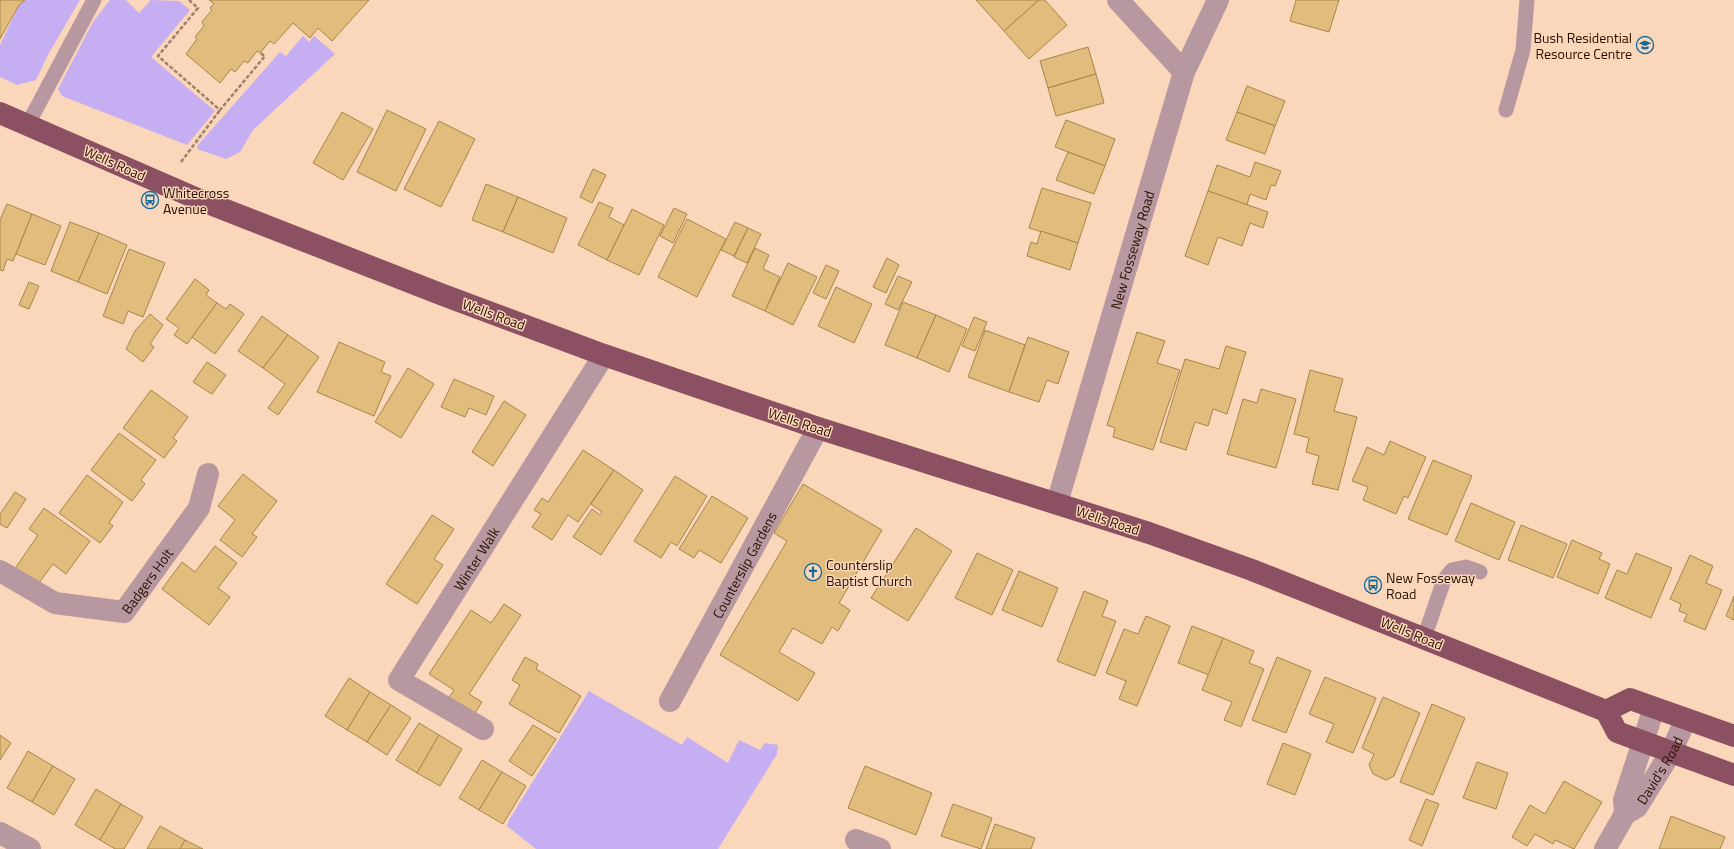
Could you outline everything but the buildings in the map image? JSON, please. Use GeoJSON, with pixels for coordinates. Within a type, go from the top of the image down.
{"type":"FeatureCollection","features":[{"type":"Feature","properties":{"kind":"highway","name":"Wells Road"},"geometry":{"type":"LineString","coordinates":[[0,113],[166,185],[311,244],[604,356],[818,428],[1149,533],[1252,570],[1606,711]]}},
{"type":"Feature","properties":{"kind":"highway"},"geometry":{"type":"LineString","coordinates":[[1734,736],[1630,699],[1606,711],[1617,732],[1734,775]]}},
{"type":"Feature","properties":{"kind":"street"},"geometry":{"type":"LineString","coordinates":[[1118,0],[1184,72]]}},
{"type":"Feature","properties":{"kind":"street","name":"New Fosseway Road"},"geometry":{"type":"LineString","coordinates":[[1057,503],[1184,72],[1218,0]]}},
{"type":"Feature","properties":{"kind":"street","name":"Winter Walk"},"geometry":{"type":"LineString","coordinates":[[483,729],[400,680],[604,356]]}},
{"type":"Feature","properties":{"kind":"street","name":"Counterslip Gardens"},"geometry":{"type":"LineString","coordinates":[[670,701],[818,428]]}},
{"type":"Feature","properties":{"kind":"street","name":"Badgers Holt"},"geometry":{"type":"LineString","coordinates":[[0,571],[55,603],[124,612],[199,508],[208,474]]}},
{"type":"Feature","properties":{"kind":"street","name":"David's Road"},"geometry":{"type":"LineString","coordinates":[[1625,814],[1624,800],[1654,708]]}},
{"type":"Feature","properties":{"kind":"street","name":"David's Road"},"geometry":{"type":"LineString","coordinates":[[1605,849],[1625,814],[1636,807],[1670,752],[1686,719]]}},
{"type":"Feature","properties":{"kind":"street"},"geometry":{"type":"LineString","coordinates":[[0,833],[30,849]]}},
{"type":"Feature","properties":{"kind":"street"},"geometry":{"type":"LineString","coordinates":[[856,840],[880,849]]}},
{"type":"Feature","properties":{"kind":"lane"},"geometry":{"type":"LineString","coordinates":[[28,124],[94,0]]}},
{"type":"Feature","properties":{"kind":"lane"},"geometry":{"type":"LineString","coordinates":[[1506,110],[1523,50],[1527,0]]}},
{"type":"Feature","properties":{"kind":"lane"},"geometry":{"type":"LineString","coordinates":[[1424,638],[1444,580],[1452,570],[1466,568],[1480,572]]}},
{"type":"Feature","properties":{"kind":"path"},"geometry":{"type":"LineString","coordinates":[[189,0],[198,8],[158,56],[220,110]]}},
{"type":"Feature","properties":{"kind":"path"},"geometry":{"type":"LineString","coordinates":[[166,185],[189,149],[265,56],[260,53]]}},
{"type":"Feature","properties":{"kind":"shaded area"},"geometry":{"type":"Polygon","coordinates":[[[25,0],[80,0],[49,53],[36,80],[17,85],[0,77],[0,45],[19,5],[25,0]]]}},
{"type":"Feature","properties":{"kind":"shaded area"},"geometry":{"type":"Polygon","coordinates":[[[110,0],[126,0],[139,13],[151,0],[179,1],[190,10],[151,57],[215,111],[187,145],[62,96],[58,89],[93,22],[110,0]]]}},
{"type":"Feature","properties":{"kind":"shaded area"},"geometry":{"type":"Polygon","coordinates":[[[303,36],[309,42],[314,36],[335,54],[253,130],[240,152],[226,159],[197,149],[198,145],[280,52],[286,56],[303,36]]]}},
{"type":"Feature","properties":{"kind":"shaded area"},"geometry":{"type":"Polygon","coordinates":[[[589,691],[682,745],[687,737],[728,763],[739,740],[760,750],[765,743],[778,745],[777,754],[718,849],[536,849],[507,826],[509,820],[589,691]]]}},
{"type":"Feature","properties":{"kind":"place","name":"Bush Residential Resource Centre"},"geometry":{"type":"Point","coordinates":[1645,45]}},
{"type":"Feature","properties":{"kind":"place","name":"Whitecross Avenue"},"geometry":{"type":"Point","coordinates":[150,200]}},
{"type":"Feature","properties":{"kind":"place","name":"Counterslip Baptist Church"},"geometry":{"type":"Point","coordinates":[813,572]}},
{"type":"Feature","properties":{"kind":"place","name":"New Fosseway Road"},"geometry":{"type":"Point","coordinates":[1373,585]}}]}
